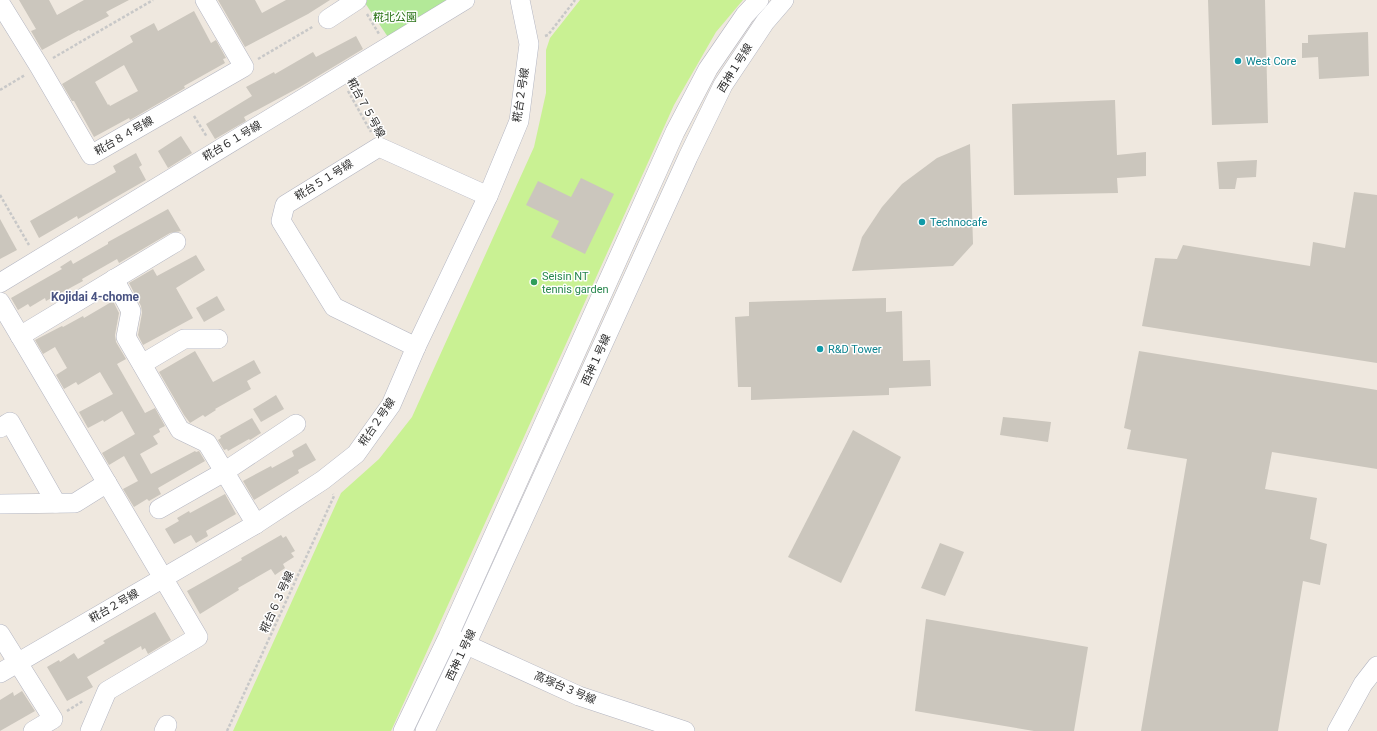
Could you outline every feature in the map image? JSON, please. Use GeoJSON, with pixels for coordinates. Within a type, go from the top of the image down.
{"type":"FeatureCollection","features":[{"type":"Feature","properties":{"kind":"street"},"geometry":{"type":"LineString","coordinates":[[205,0],[244,67]]}},
{"type":"Feature","properties":{"kind":"street","name":"糀台６１号線"},"geometry":{"type":"LineString","coordinates":[[0,283],[465,0]]}},
{"type":"Feature","properties":{"kind":"street","name":"糀台２号線"},"geometry":{"type":"LineString","coordinates":[[0,673],[256,524],[323,480],[356,454],[391,405],[416,347],[488,196],[519,120],[529,44],[520,0]]}},
{"type":"Feature","properties":{"kind":"street","name":"西神１号線"},"geometry":{"type":"LineString","coordinates":[[404,731],[448,637],[675,132],[708,69],[745,15],[759,0]]}},
{"type":"Feature","properties":{"kind":"street","name":"西神１号線"},"geometry":{"type":"LineString","coordinates":[[425,731],[466,645],[685,164],[723,85],[765,22],[784,0]]}},
{"type":"Feature","properties":{"kind":"street","name":"糀台８４号線"},"geometry":{"type":"LineString","coordinates":[[0,3],[91,155],[244,67]]}},
{"type":"Feature","properties":{"kind":"street"},"geometry":{"type":"LineString","coordinates":[[328,18],[362,7]]}},
{"type":"Feature","properties":{"kind":"street"},"geometry":{"type":"LineString","coordinates":[[379,147],[488,196]]}},
{"type":"Feature","properties":{"kind":"street","name":"糀台５１号線"},"geometry":{"type":"LineString","coordinates":[[379,147],[284,205],[281,221],[334,307],[416,347]]}},
{"type":"Feature","properties":{"kind":"street"},"geometry":{"type":"LineString","coordinates":[[20,336],[176,242]]}},
{"type":"Feature","properties":{"kind":"street"},"geometry":{"type":"LineString","coordinates":[[114,279],[131,311],[126,337],[180,430],[207,444],[256,524]]}},
{"type":"Feature","properties":{"kind":"street"},"geometry":{"type":"LineString","coordinates":[[0,302],[198,636],[107,692],[90,731]]}},
{"type":"Feature","properties":{"kind":"street"},"geometry":{"type":"LineString","coordinates":[[142,364],[184,339],[218,340]]}},
{"type":"Feature","properties":{"kind":"street"},"geometry":{"type":"LineString","coordinates":[[0,428],[10,422],[56,503]]}},
{"type":"Feature","properties":{"kind":"street"},"geometry":{"type":"LineString","coordinates":[[159,509],[224,472],[296,424]]}},
{"type":"Feature","properties":{"kind":"street"},"geometry":{"type":"LineString","coordinates":[[0,504],[75,503],[107,483]]}},
{"type":"Feature","properties":{"kind":"street"},"geometry":{"type":"LineString","coordinates":[[0,634],[53,719],[33,731]]}},
{"type":"Feature","properties":{"kind":"street","name":"高塚台３号線"},"geometry":{"type":"LineString","coordinates":[[448,637],[579,696],[685,731]]}},
{"type":"Feature","properties":{"kind":"street"},"geometry":{"type":"LineString","coordinates":[[1337,731],[1363,684],[1377,666]]}},
{"type":"Feature","properties":{"kind":"path"},"geometry":{"type":"LineString","coordinates":[[0,90],[153,0]]}},
{"type":"Feature","properties":{"kind":"path"},"geometry":{"type":"LineString","coordinates":[[529,44],[548,35],[575,0]]}},
{"type":"Feature","properties":{"kind":"path"},"geometry":{"type":"LineString","coordinates":[[362,7],[387,47]]}},
{"type":"Feature","properties":{"kind":"path"},"geometry":{"type":"LineString","coordinates":[[244,67],[328,18]]}},
{"type":"Feature","properties":{"kind":"path","name":"糀台７５号線"},"geometry":{"type":"LineString","coordinates":[[340,76],[379,147]]}},
{"type":"Feature","properties":{"kind":"path"},"geometry":{"type":"LineString","coordinates":[[185,102],[216,151]]}},
{"type":"Feature","properties":{"kind":"path"},"geometry":{"type":"LineString","coordinates":[[0,195],[38,260]]}},
{"type":"Feature","properties":{"kind":"path","name":"糀台６３号線"},"geometry":{"type":"LineString","coordinates":[[226,731],[334,496],[323,480]]}},
{"type":"Feature","properties":{"kind":"path"},"geometry":{"type":"LineString","coordinates":[[53,719],[84,701]]}},
{"type":"Feature","properties":{"kind":"green space","name":"糀北公園"},"geometry":{"type":"Polygon","coordinates":[[[363,0],[454,0],[390,40],[363,0]]]}},
{"type":"Feature","properties":{"kind":"green space","name":"Seisin NT tennis garden"},"geometry":{"type":"Polygon","coordinates":[[[580,0],[743,0],[716,32],[674,105],[391,731],[233,731],[341,493],[379,459],[412,417],[534,147],[546,93],[546,50],[550,38],[580,0]]]}},
{"type":"Feature","properties":{"kind":"building"},"geometry":{"type":"Polygon","coordinates":[[[19,0],[49,0],[57,15],[84,0],[129,0],[106,12],[109,16],[42,50],[31,31],[36,29],[19,0]]]}},
{"type":"Feature","properties":{"kind":"building"},"geometry":{"type":"Polygon","coordinates":[[[218,0],[255,0],[262,13],[286,0],[330,0],[308,14],[245,47],[218,0]]]}},
{"type":"Feature","properties":{"kind":"building","name":"West Core"},"geometry":{"type":"Polygon","coordinates":[[[1208,0],[1265,0],[1268,123],[1212,125],[1208,0]]]}},
{"type":"Feature","properties":{"kind":"building"},"geometry":{"type":"Polygon","coordinates":[[[194,11],[211,43],[216,40],[226,58],[223,59],[225,63],[184,86],[185,88],[130,120],[129,118],[94,137],[74,101],[72,101],[62,84],[133,42],[130,36],[154,23],[158,31],[194,11]],[[124,65],[95,82],[110,106],[138,91],[124,65]]]}},
{"type":"Feature","properties":{"kind":"building"},"geometry":{"type":"Polygon","coordinates":[[[1368,32],[1369,76],[1319,79],[1318,57],[1302,58],[1302,43],[1308,43],[1308,35],[1368,32]]]}},
{"type":"Feature","properties":{"kind":"building"},"geometry":{"type":"Polygon","coordinates":[[[356,36],[363,49],[300,87],[244,117],[246,121],[215,139],[206,124],[252,96],[246,87],[274,72],[275,74],[313,52],[316,57],[356,36]]]}},
{"type":"Feature","properties":{"kind":"building"},"geometry":{"type":"Polygon","coordinates":[[[1115,100],[1117,155],[1146,152],[1146,176],[1117,178],[1118,193],[1014,195],[1012,104],[1115,100]]]}},
{"type":"Feature","properties":{"kind":"building"},"geometry":{"type":"Polygon","coordinates":[[[181,136],[192,153],[168,168],[158,151],[181,136]]]}},
{"type":"Feature","properties":{"kind":"building","name":"Technocafe"},"geometry":{"type":"Polygon","coordinates":[[[970,144],[973,244],[953,266],[852,271],[862,237],[882,207],[902,184],[937,158],[970,144]]]}},
{"type":"Feature","properties":{"kind":"building"},"geometry":{"type":"Polygon","coordinates":[[[136,153],[142,165],[139,167],[146,180],[78,219],[77,216],[39,238],[30,221],[116,172],[113,166],[136,153]]]}},
{"type":"Feature","properties":{"kind":"building"},"geometry":{"type":"Polygon","coordinates":[[[1257,160],[1256,177],[1237,178],[1235,189],[1219,189],[1217,162],[1257,160]]]}},
{"type":"Feature","properties":{"kind":"building"},"geometry":{"type":"Polygon","coordinates":[[[581,178],[614,194],[585,254],[551,237],[559,221],[526,205],[538,181],[571,197],[581,178]]]}},
{"type":"Feature","properties":{"kind":"building"},"geometry":{"type":"Polygon","coordinates":[[[1354,192],[1377,195],[1377,363],[1142,326],[1155,258],[1177,259],[1183,245],[1310,266],[1313,242],[1345,248],[1354,192]]]}},
{"type":"Feature","properties":{"kind":"building"},"geometry":{"type":"Polygon","coordinates":[[[168,209],[181,231],[170,233],[119,263],[117,259],[82,279],[83,281],[46,301],[45,298],[30,307],[28,304],[18,310],[11,298],[62,269],[60,267],[71,260],[73,264],[108,244],[108,242],[168,209]]]}},
{"type":"Feature","properties":{"kind":"building"},"geometry":{"type":"Polygon","coordinates":[[[0,219],[17,250],[0,259],[0,219]]]}},
{"type":"Feature","properties":{"kind":"building"},"geometry":{"type":"Polygon","coordinates":[[[196,255],[205,270],[176,288],[193,318],[143,345],[138,335],[142,313],[141,306],[129,283],[153,269],[157,276],[196,255]]]}},
{"type":"Feature","properties":{"kind":"building"},"geometry":{"type":"Polygon","coordinates":[[[217,296],[225,310],[204,322],[196,308],[217,296]]]}},
{"type":"Feature","properties":{"kind":"building","name":"R&D Tower"},"geometry":{"type":"Polygon","coordinates":[[[886,298],[886,312],[902,311],[903,361],[930,360],[931,386],[889,388],[889,395],[751,400],[751,387],[738,387],[735,317],[749,316],[749,302],[886,298]]]}},
{"type":"Feature","properties":{"kind":"building"},"geometry":{"type":"Polygon","coordinates":[[[113,301],[119,313],[115,335],[116,342],[126,359],[117,364],[145,413],[155,408],[165,426],[159,429],[160,432],[153,436],[158,444],[140,454],[151,474],[195,451],[199,451],[205,461],[158,488],[161,494],[149,501],[147,499],[134,507],[123,489],[138,481],[124,456],[109,465],[102,453],[135,434],[122,411],[104,422],[103,420],[88,428],[79,412],[113,394],[100,372],[78,385],[76,382],[64,389],[56,375],[67,368],[55,347],[43,354],[35,340],[83,316],[84,318],[113,301]]]}},
{"type":"Feature","properties":{"kind":"building"},"geometry":{"type":"Polygon","coordinates":[[[195,351],[213,382],[254,360],[261,373],[247,381],[251,389],[215,409],[216,410],[205,417],[203,415],[190,423],[159,372],[195,351]]]}},
{"type":"Feature","properties":{"kind":"building"},"geometry":{"type":"Polygon","coordinates":[[[1139,351],[1377,390],[1377,469],[1272,452],[1265,489],[1317,498],[1310,539],[1327,544],[1320,585],[1303,581],[1278,731],[1141,731],[1187,459],[1127,449],[1131,430],[1124,428],[1139,351]]]}},
{"type":"Feature","properties":{"kind":"building"},"geometry":{"type":"Polygon","coordinates":[[[276,395],[284,409],[261,422],[253,409],[276,395]]]}},
{"type":"Feature","properties":{"kind":"building"},"geometry":{"type":"Polygon","coordinates":[[[1003,417],[1051,422],[1048,442],[1000,435],[1003,417]]]}},
{"type":"Feature","properties":{"kind":"building"},"geometry":{"type":"Polygon","coordinates":[[[252,418],[261,433],[228,451],[227,449],[224,450],[218,440],[221,438],[220,436],[252,418]]]}},
{"type":"Feature","properties":{"kind":"building"},"geometry":{"type":"Polygon","coordinates":[[[853,430],[901,457],[841,583],[788,557],[853,430]]]}},
{"type":"Feature","properties":{"kind":"building"},"geometry":{"type":"Polygon","coordinates":[[[306,443],[316,460],[298,470],[299,473],[254,500],[243,481],[294,456],[292,451],[306,443]]]}},
{"type":"Feature","properties":{"kind":"building"},"geometry":{"type":"Polygon","coordinates":[[[225,494],[236,514],[206,531],[208,536],[196,543],[191,535],[174,544],[165,529],[179,521],[177,518],[189,511],[190,513],[225,494]]]}},
{"type":"Feature","properties":{"kind":"building"},"geometry":{"type":"Polygon","coordinates":[[[281,535],[283,538],[286,536],[295,551],[291,553],[294,557],[283,564],[285,568],[275,575],[271,569],[238,588],[239,590],[200,614],[187,591],[242,560],[241,558],[281,535]]]}},
{"type":"Feature","properties":{"kind":"building"},"geometry":{"type":"Polygon","coordinates":[[[940,543],[964,552],[945,596],[921,588],[940,543]]]}},
{"type":"Feature","properties":{"kind":"building"},"geometry":{"type":"Polygon","coordinates":[[[155,612],[171,640],[148,654],[145,648],[142,650],[141,646],[87,677],[93,687],[67,701],[47,667],[59,660],[60,662],[74,653],[78,659],[105,643],[103,641],[155,612]]]}},
{"type":"Feature","properties":{"kind":"building"},"geometry":{"type":"Polygon","coordinates":[[[926,619],[1088,647],[1074,731],[1034,731],[915,711],[926,619]]]}},
{"type":"Feature","properties":{"kind":"building"},"geometry":{"type":"Polygon","coordinates":[[[22,691],[35,711],[0,731],[0,700],[13,692],[14,696],[22,691]]]}},
{"type":"Feature","properties":{"kind":"place","name":"West Core"},"geometry":{"type":"Point","coordinates":[1238,61]}},
{"type":"Feature","properties":{"kind":"place","name":"Technocafe"},"geometry":{"type":"Point","coordinates":[922,222]}},
{"type":"Feature","properties":{"kind":"place","name":"Seisin NT tennis garden"},"geometry":{"type":"Point","coordinates":[534,282]}},
{"type":"Feature","properties":{"kind":"place","name":"R&D Tower"},"geometry":{"type":"Point","coordinates":[820,349]}},
{"type":"Feature","properties":{"kind":"district","name":"Kojidai 4-chome"},"geometry":{"type":"Point","coordinates":[95,297]}}]}
